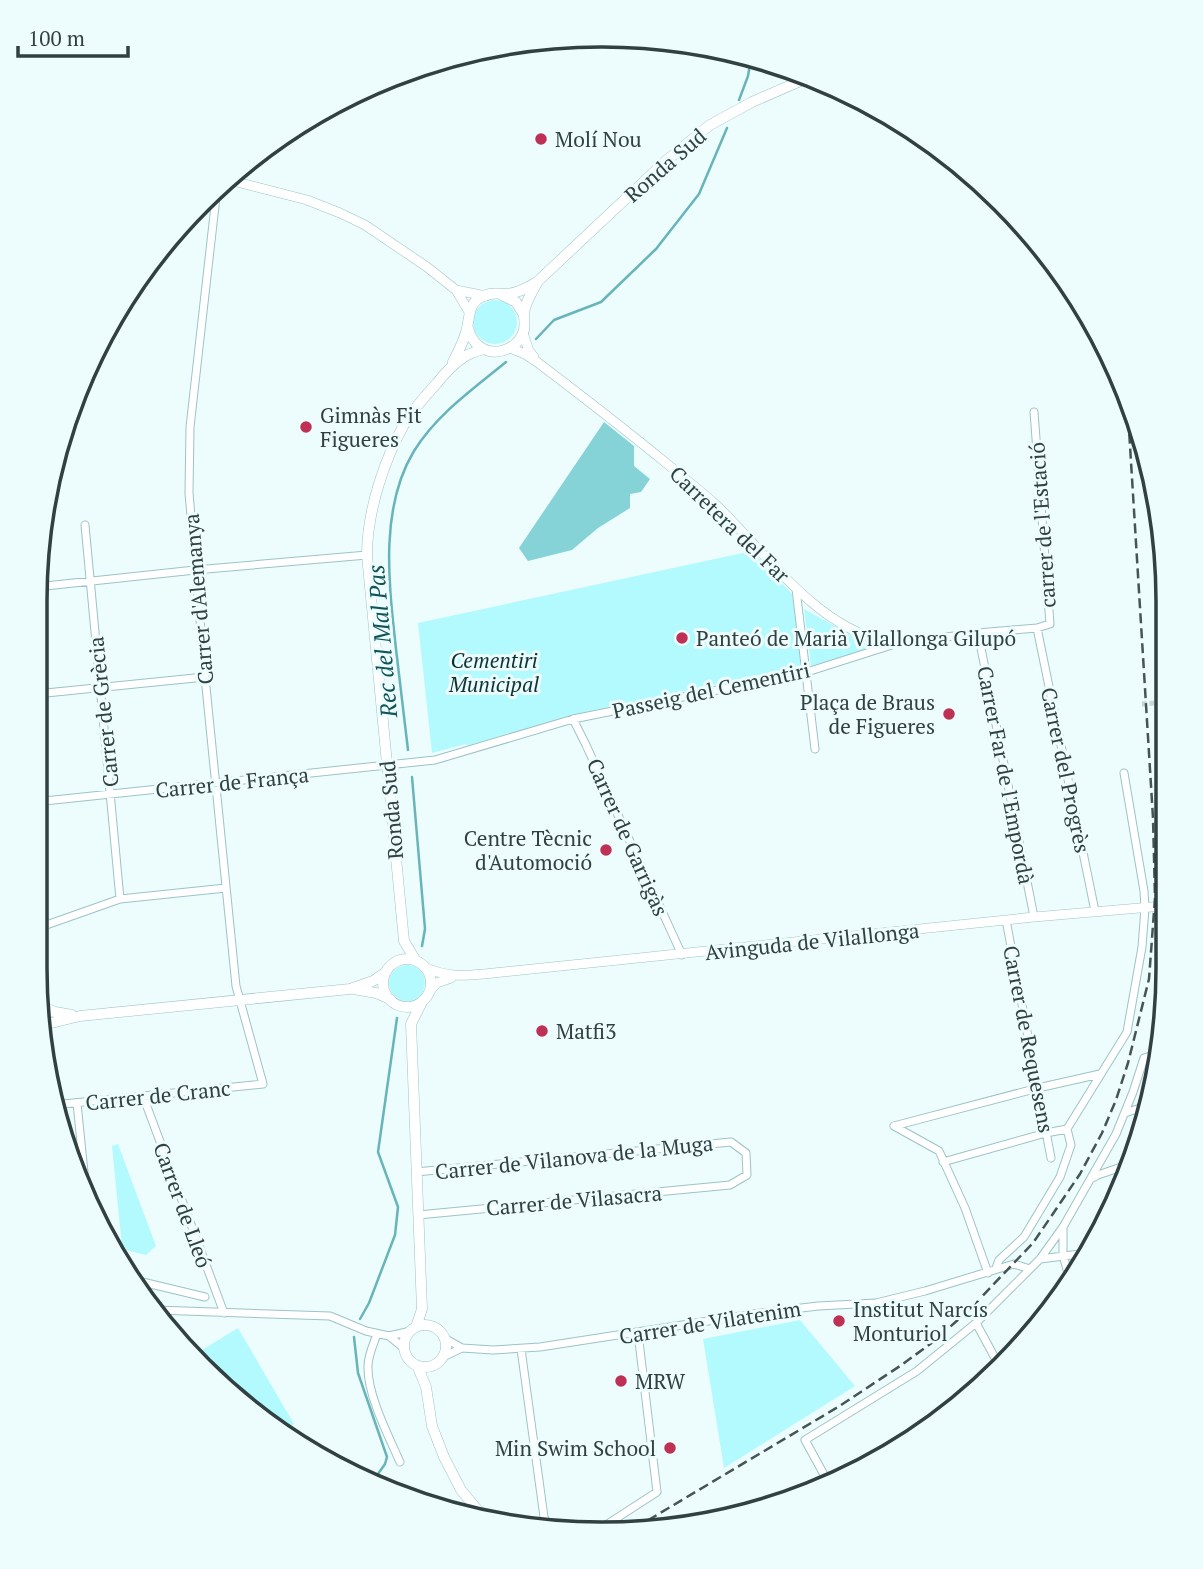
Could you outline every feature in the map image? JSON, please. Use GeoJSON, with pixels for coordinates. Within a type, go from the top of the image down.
{"type":"FeatureCollection","features":[{"type":"Feature","properties":{"kind":"main road","name":"Ronda Sud"},"geometry":{"type":"LineString","coordinates":[[486,296],[522,291],[537,282],[667,160],[710,125],[752,102],[796,83]]}},
{"type":"Feature","properties":{"kind":"main road","name":"Ronda Sud"},"geometry":{"type":"LineString","coordinates":[[523,332],[527,302],[537,282]]}},
{"type":"Feature","properties":{"kind":"main road"},"geometry":{"type":"LineString","coordinates":[[502,294],[516,302],[524,315]]}},
{"type":"Feature","properties":{"kind":"main road"},"geometry":{"type":"LineString","coordinates":[[469,312],[476,302],[486,296]]}},
{"type":"Feature","properties":{"kind":"main road","name":"Ronda Sud"},"geometry":{"type":"LineString","coordinates":[[420,964],[404,941],[367,555],[372,507],[394,444],[413,411],[450,367],[460,349],[469,312]]}},
{"type":"Feature","properties":{"kind":"main road"},"geometry":{"type":"LineString","coordinates":[[467,328],[473,340],[484,349]]}},
{"type":"Feature","properties":{"kind":"main road"},"geometry":{"type":"LineString","coordinates":[[510,348],[523,332]]}},
{"type":"Feature","properties":{"kind":"main road","name":"Ronda Sud"},"geometry":{"type":"LineString","coordinates":[[450,367],[468,354],[484,349],[497,351],[510,348]]}},
{"type":"Feature","properties":{"kind":"main road","name":"Ronda Sud"},"geometry":{"type":"LineString","coordinates":[[394,963],[404,941]]}},
{"type":"Feature","properties":{"kind":"main road"},"geometry":{"type":"LineString","coordinates":[[50,1022],[80,1016],[350,989],[373,981],[394,963],[406,959],[420,964],[431,980],[429,992],[411,1024]]}},
{"type":"Feature","properties":{"kind":"main road"},"geometry":{"type":"LineString","coordinates":[[386,972],[384,990],[405,1012],[411,1024],[422,1309],[406,1338],[405,1349],[408,1357],[417,1365],[426,1387],[432,1426],[444,1457],[461,1490],[475,1507]]}},
{"type":"Feature","properties":{"kind":"main road"},"geometry":{"type":"LineString","coordinates":[[350,989],[376,993],[394,1002],[411,1006],[422,1002]]}},
{"type":"Feature","properties":{"kind":"main road"},"geometry":{"type":"LineString","coordinates":[[49,1010],[80,1016]]}},
{"type":"Feature","properties":{"kind":"main road"},"geometry":{"type":"LineString","coordinates":[[422,1309],[432,1326]]}},
{"type":"Feature","properties":{"kind":"main road"},"geometry":{"type":"LineString","coordinates":[[413,1329],[422,1325],[432,1326],[440,1331],[444,1338],[446,1350],[434,1365],[426,1387]]}},
{"type":"Feature","properties":{"kind":"main road"},"geometry":{"type":"LineString","coordinates":[[417,1365],[434,1365]]}},
{"type":"Feature","properties":{"kind":"street"},"geometry":{"type":"LineString","coordinates":[[239,182],[299,197],[350,218],[394,243],[427,267],[456,290],[469,312]]}},
{"type":"Feature","properties":{"kind":"street","name":"Carrer d'Alemanya"},"geometry":{"type":"LineString","coordinates":[[215,205],[189,452],[189,493],[236,986],[263,1084]]}},
{"type":"Feature","properties":{"kind":"street"},"geometry":{"type":"LineString","coordinates":[[456,290],[486,296]]}},
{"type":"Feature","properties":{"kind":"street","name":"Carretera del Far"},"geometry":{"type":"LineString","coordinates":[[523,332],[529,351],[537,362]]}},
{"type":"Feature","properties":{"kind":"street","name":"Carretera del Far"},"geometry":{"type":"LineString","coordinates":[[510,348],[537,362],[627,431],[715,505],[824,613],[869,637],[898,643]]}},
{"type":"Feature","properties":{"kind":"street","name":"carrer de l'Estació"},"geometry":{"type":"LineString","coordinates":[[1034,412],[1050,624],[1037,628]]}},
{"type":"Feature","properties":{"kind":"street","name":"Carrer de Grècia"},"geometry":{"type":"LineString","coordinates":[[85,525],[120,899]]}},
{"type":"Feature","properties":{"kind":"street"},"geometry":{"type":"LineString","coordinates":[[47,586],[367,555]]}},
{"type":"Feature","properties":{"kind":"street"},"geometry":{"type":"LineString","coordinates":[[796,588],[815,749]]}},
{"type":"Feature","properties":{"kind":"street","name":"Passeig del Cementiri"},"geometry":{"type":"LineString","coordinates":[[387,766],[435,760],[573,719],[807,672],[898,643],[1037,628]]}},
{"type":"Feature","properties":{"kind":"street","name":"Carrer del Progrès"},"geometry":{"type":"LineString","coordinates":[[1037,628],[1095,911]]}},
{"type":"Feature","properties":{"kind":"street","name":"Carrer Far de l'Empordà"},"geometry":{"type":"LineString","coordinates":[[978,633],[1034,917]]}},
{"type":"Feature","properties":{"kind":"street"},"geometry":{"type":"LineString","coordinates":[[865,654],[870,647],[869,637]]}},
{"type":"Feature","properties":{"kind":"street"},"geometry":{"type":"LineString","coordinates":[[47,693],[205,677]]}},
{"type":"Feature","properties":{"kind":"street","name":"Carrer de Garrigàs"},"geometry":{"type":"LineString","coordinates":[[573,719],[681,955]]}},
{"type":"Feature","properties":{"kind":"street","name":"Carrer de França"},"geometry":{"type":"LineString","coordinates":[[47,801],[387,766]]}},
{"type":"Feature","properties":{"kind":"street"},"geometry":{"type":"LineString","coordinates":[[943,1162],[1067,1129],[1127,1032],[1142,947],[1145,908],[1124,773]]}},
{"type":"Feature","properties":{"kind":"street"},"geometry":{"type":"LineString","coordinates":[[47,925],[120,899],[226,888]]}},
{"type":"Feature","properties":{"kind":"street","name":"Avinguda de Vilallonga"},"geometry":{"type":"LineString","coordinates":[[420,964],[445,975],[460,976],[1156,907]]}},
{"type":"Feature","properties":{"kind":"street","name":"Carrer de Requesens"},"geometry":{"type":"LineString","coordinates":[[1006,920],[1051,1158]]}},
{"type":"Feature","properties":{"kind":"street","name":"Avinguda de Vilallonga"},"geometry":{"type":"LineString","coordinates":[[429,992],[437,983],[460,976]]}},
{"type":"Feature","properties":{"kind":"street"},"geometry":{"type":"LineString","coordinates":[[824,1475],[805,1440],[917,1371],[976,1323],[1040,1259],[1063,1227],[1116,1133],[1144,1058],[1148,1057]]}},
{"type":"Feature","properties":{"kind":"street"},"geometry":{"type":"LineString","coordinates":[[988,1273],[965,1208],[939,1151],[894,1126],[1100,1074]]}},
{"type":"Feature","properties":{"kind":"street","name":"Carrer de Cranc"},"geometry":{"type":"LineString","coordinates":[[64,1104],[263,1084]]}},
{"type":"Feature","properties":{"kind":"street","name":"Carrer de Lleó"},"geometry":{"type":"LineString","coordinates":[[143,1096],[224,1313]]}},
{"type":"Feature","properties":{"kind":"street"},"geometry":{"type":"LineString","coordinates":[[77,1103],[83,1163]]}},
{"type":"Feature","properties":{"kind":"street"},"geometry":{"type":"LineString","coordinates":[[1125,1113],[1138,1108]]}},
{"type":"Feature","properties":{"kind":"street","name":"Carrer de Vilatenim"},"geometry":{"type":"LineString","coordinates":[[444,1338],[462,1348],[521,1349],[818,1306],[876,1303],[988,1273],[996,1268],[999,1260],[1024,1237],[1060,1177],[1071,1145],[1067,1129]]}},
{"type":"Feature","properties":{"kind":"street","name":"Carrer de Vilanova de la Muga"},"geometry":{"type":"LineString","coordinates":[[416,1172],[731,1142],[746,1153],[747,1175],[730,1185]]}},
{"type":"Feature","properties":{"kind":"street"},"geometry":{"type":"LineString","coordinates":[[1090,1180],[1118,1168]]}},
{"type":"Feature","properties":{"kind":"street","name":"Carrer de Vilasacra"},"geometry":{"type":"LineString","coordinates":[[418,1215],[730,1185]]}},
{"type":"Feature","properties":{"kind":"street"},"geometry":{"type":"LineString","coordinates":[[1063,1227],[1063,1255],[1067,1268]]}},
{"type":"Feature","properties":{"kind":"street"},"geometry":{"type":"LineString","coordinates":[[1040,1259],[1075,1254]]}},
{"type":"Feature","properties":{"kind":"street"},"geometry":{"type":"LineString","coordinates":[[996,1268],[1014,1264],[1030,1269]]}},
{"type":"Feature","properties":{"kind":"street"},"geometry":{"type":"LineString","coordinates":[[147,1283],[205,1297],[216,1292]]}},
{"type":"Feature","properties":{"kind":"street"},"geometry":{"type":"LineString","coordinates":[[205,1297],[205,1312]]}},
{"type":"Feature","properties":{"kind":"street"},"geometry":{"type":"LineString","coordinates":[[166,1310],[330,1315],[355,1327],[390,1336],[413,1329]]}},
{"type":"Feature","properties":{"kind":"street"},"geometry":{"type":"LineString","coordinates":[[976,1323],[995,1357]]}},
{"type":"Feature","properties":{"kind":"street"},"geometry":{"type":"LineString","coordinates":[[611,1522],[657,1492],[638,1333]]}},
{"type":"Feature","properties":{"kind":"street"},"geometry":{"type":"LineString","coordinates":[[377,1334],[368,1363],[370,1384],[400,1462]]}},
{"type":"Feature","properties":{"kind":"street"},"geometry":{"type":"LineString","coordinates":[[390,1336],[405,1349]]}},
{"type":"Feature","properties":{"kind":"street","name":"Carrer de Vilatenim"},"geometry":{"type":"LineString","coordinates":[[443,1357],[462,1348]]}},
{"type":"Feature","properties":{"kind":"street"},"geometry":{"type":"LineString","coordinates":[[521,1349],[545,1519]]}},
{"type":"Feature","properties":{"kind":"green space"},"geometry":{"type":"Polygon","coordinates":[[[495,300],[511,306],[517,322],[511,338],[495,344],[479,338],[473,322],[479,306],[495,300]]]}},
{"type":"Feature","properties":{"kind":"green space","name":"Cementiri Municipal"},"geometry":{"type":"Polygon","coordinates":[[[752,551],[792,594],[803,666],[567,716],[467,746],[466,744],[432,753],[418,623],[752,551]]]}},
{"type":"Feature","properties":{"kind":"green space"},"geometry":{"type":"Polygon","coordinates":[[[804,609],[865,643],[866,650],[811,666],[804,609]]]}},
{"type":"Feature","properties":{"kind":"green space"},"geometry":{"type":"Polygon","coordinates":[[[407,965],[420,970],[425,983],[420,996],[407,1001],[394,996],[389,983],[394,970],[407,965]]]}},
{"type":"Feature","properties":{"kind":"green space"},"geometry":{"type":"Polygon","coordinates":[[[118,1144],[156,1246],[146,1255],[126,1250],[122,1245],[112,1146],[118,1144]]]}},
{"type":"Feature","properties":{"kind":"green space"},"geometry":{"type":"Polygon","coordinates":[[[800,1320],[855,1386],[724,1468],[703,1339],[800,1320]]]}},
{"type":"Feature","properties":{"kind":"green space"},"geometry":{"type":"Polygon","coordinates":[[[238,1328],[294,1424],[291,1426],[264,1407],[202,1350],[238,1328]]]}},
{"type":"Feature","properties":{"kind":"shaded area"},"geometry":{"type":"Polygon","coordinates":[[[604,422],[634,446],[634,466],[650,479],[641,492],[630,494],[630,508],[598,528],[572,550],[528,561],[519,548],[604,422]]]}},
{"type":"Feature","properties":{"kind":"waterway","name":"Rec del Mal Pas"},"geometry":{"type":"LineString","coordinates":[[739,100],[749,67]]}},
{"type":"Feature","properties":{"kind":"waterway","name":"Rec del Mal Pas"},"geometry":{"type":"LineString","coordinates":[[536,339],[554,320],[601,302],[656,249],[699,194],[727,128]]}},
{"type":"Feature","properties":{"kind":"waterway","name":"Rec del Mal Pas"},"geometry":{"type":"LineString","coordinates":[[408,750],[389,574],[395,497],[414,451],[433,425],[506,362]]}},
{"type":"Feature","properties":{"kind":"waterway","name":"Rec del Mal Pas"},"geometry":{"type":"LineString","coordinates":[[412,777],[425,929],[422,946]]}},
{"type":"Feature","properties":{"kind":"waterway","name":"Rec del Mal Pas"},"geometry":{"type":"LineString","coordinates":[[360,1319],[369,1303],[395,1235],[398,1207],[378,1152],[397,1018]]}},
{"type":"Feature","properties":{"kind":"waterway","name":"Rec del Mal Pas"},"geometry":{"type":"LineString","coordinates":[[354,1337],[358,1373],[387,1457],[377,1475]]}},
{"type":"Feature","properties":{"kind":"tunnel"},"geometry":{"type":"LineString","coordinates":[[1142,704],[1156,703]]}},
{"type":"Feature","properties":{"kind":"railway"},"geometry":{"type":"LineString","coordinates":[[649,1520],[838,1407],[933,1342],[969,1310],[1033,1243],[1080,1174],[1102,1133],[1128,1063],[1149,979],[1155,898],[1153,818],[1129,433]]}},
{"type":"Feature","properties":{"kind":"place","name":"Molí Nou"},"geometry":{"type":"Point","coordinates":[541,139]}},
{"type":"Feature","properties":{"kind":"place","name":"Gimnàs Fit Figueres"},"geometry":{"type":"Point","coordinates":[306,427]}},
{"type":"Feature","properties":{"kind":"place","name":"Panteó de Marià Vilallonga Gilupó"},"geometry":{"type":"Point","coordinates":[682,638]}},
{"type":"Feature","properties":{"kind":"place","name":"Plaça de Braus de Figueres"},"geometry":{"type":"Point","coordinates":[949,714]}},
{"type":"Feature","properties":{"kind":"place","name":"Centre Tècnic d'Automoció"},"geometry":{"type":"Point","coordinates":[606,850]}},
{"type":"Feature","properties":{"kind":"place","name":"Matfi3"},"geometry":{"type":"Point","coordinates":[542,1031]}},
{"type":"Feature","properties":{"kind":"place","name":"Institut Narcís Monturiol"},"geometry":{"type":"Point","coordinates":[839,1321]}},
{"type":"Feature","properties":{"kind":"place","name":"MRW"},"geometry":{"type":"Point","coordinates":[621,1381]}},
{"type":"Feature","properties":{"kind":"place","name":"Min Swim School"},"geometry":{"type":"Point","coordinates":[670,1448]}}]}
